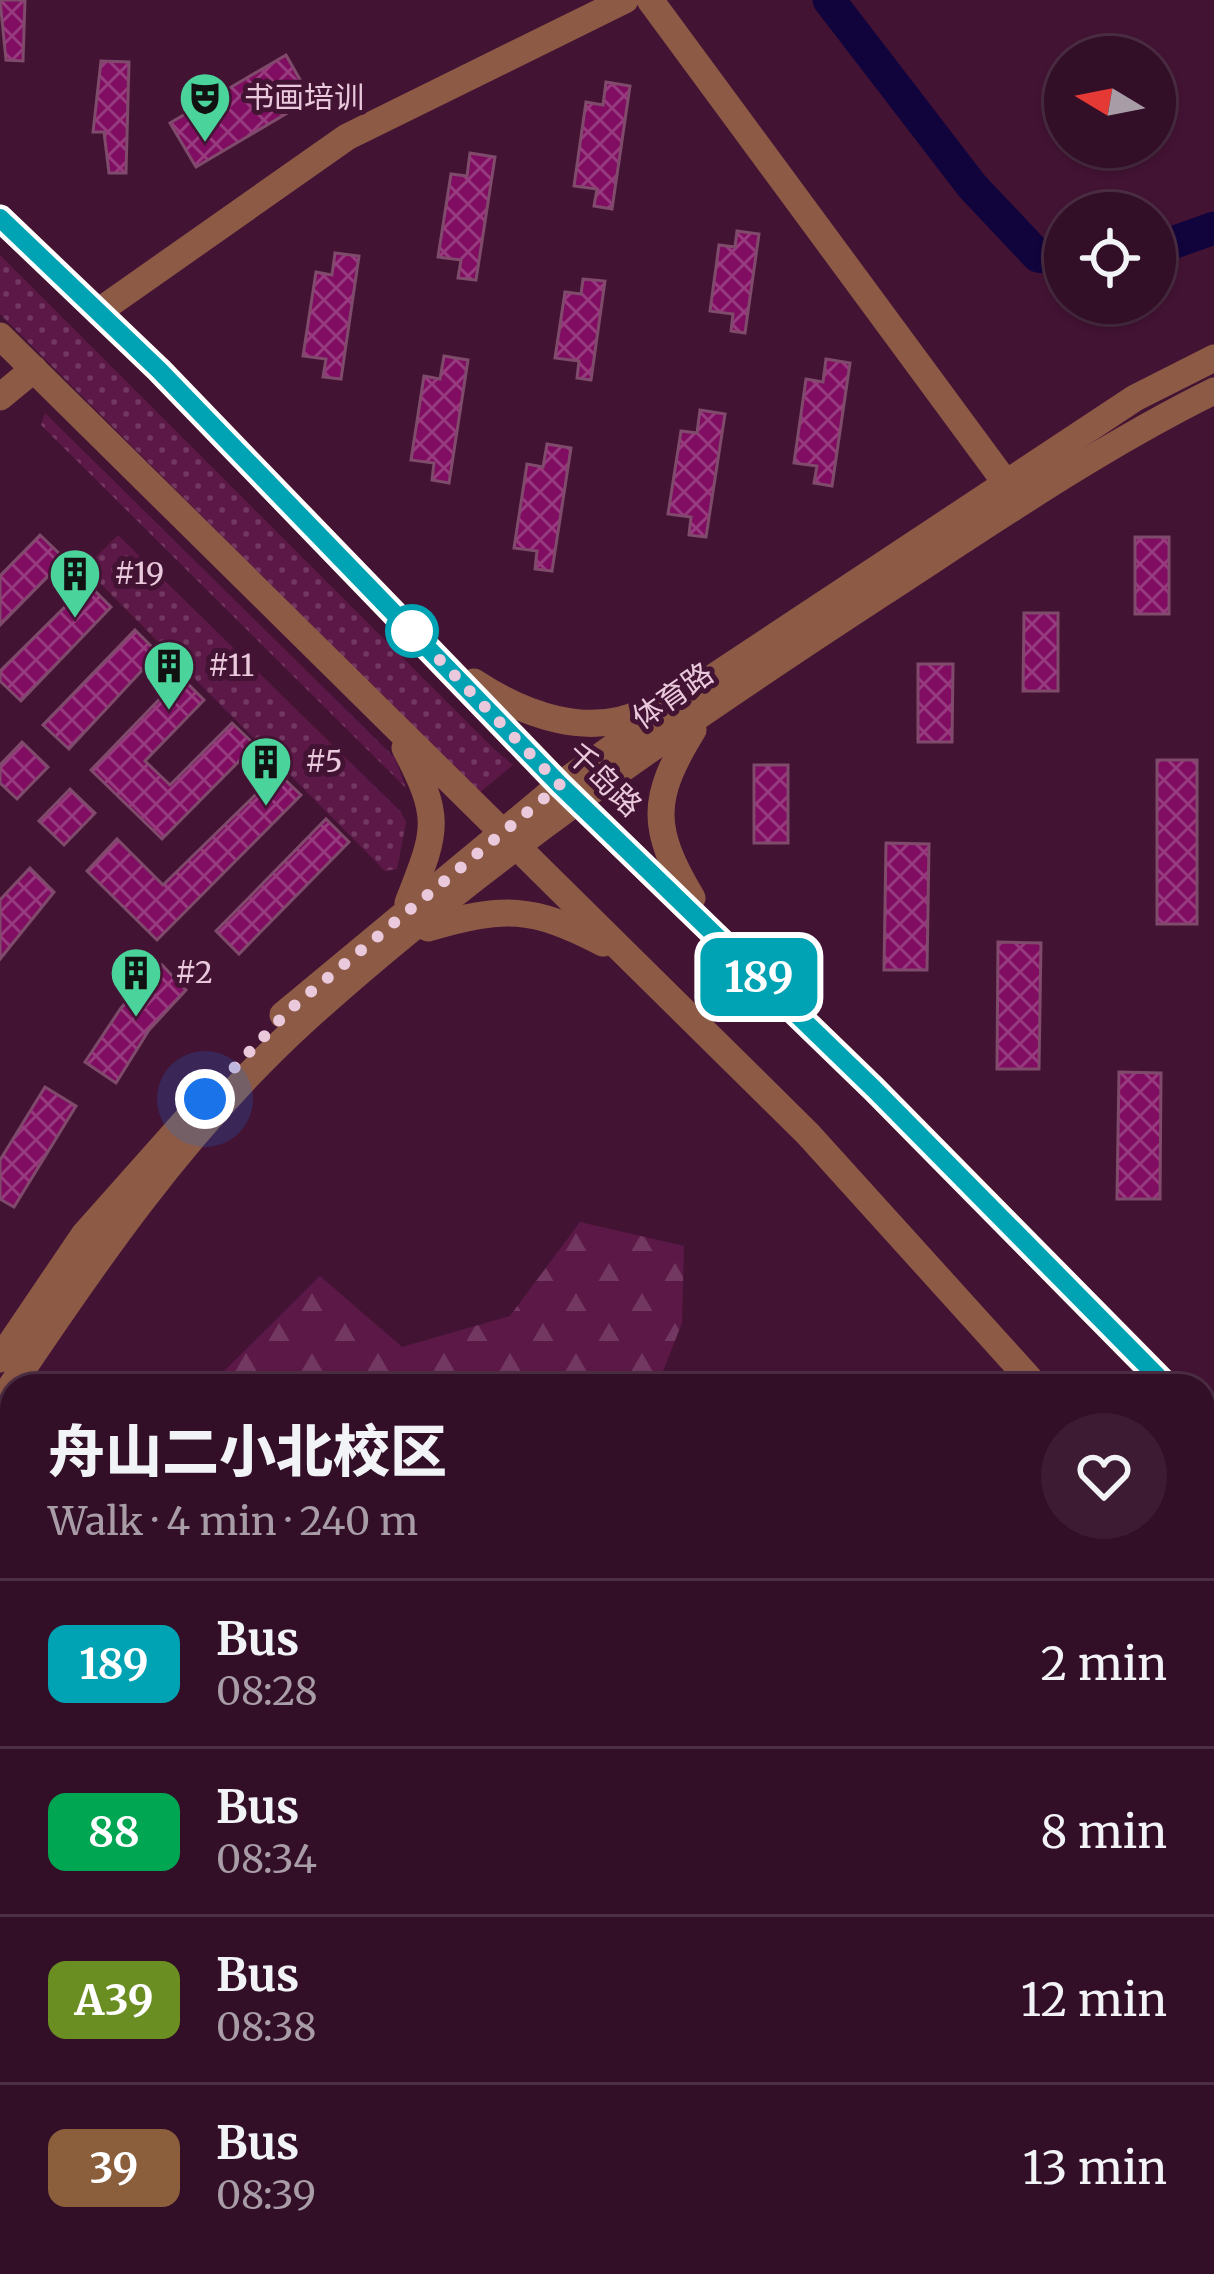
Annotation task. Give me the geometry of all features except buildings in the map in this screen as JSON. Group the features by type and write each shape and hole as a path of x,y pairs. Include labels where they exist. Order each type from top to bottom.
{"street":[{"path":"98,312 346,137 625,0"},
{"path":"650,0 1013,493"},
{"name":"千岛路","path":"0,218 570,794 1155,1374"},
{"path":"0,336 808,1134 1025,1374"},
{"name":"体育路","path":"570,794 701,717 1013,493 1135,398 1214,358"},
{"path":"0,397 34,370"},
{"name":"体育路","path":"0,1359 84,1235 149,1158 289,1010 410,921 738,661 1013,493 1214,391"},
{"path":"439,660 497,698 598,725 621,723 738,661"},
{"path":"701,717 670,762 661,794 661,825 670,857 713,932"},
{"path":"394,728 433,808 428,862 410,921 507,909 572,926 623,952"},
{"name":"体育路","path":"19,1374 89,1267 169,1167 303,1022 410,921"}],"green space":[{"path":"0,255 513,765 479,793 0,314"},
{"path":"45,413 395,758 406,788 41,425"},
{"path":"118,535 400,811 406,822 397,869 385,871 85,568"},
{"path":"580,1222 684,1246 682,1323 662,1374 221,1374 320,1276 402,1347 510,1316"}],"waterway":[{"path":"829,0 972,186 1038,256 1044,257"},
{"path":"1176,242 1214,228"}],"bus line":[{"name":"189","path":"0,218 159,370 560,785 874,1089 1155,1374"}],"place":[{"name":"书画培训","path":"205,144"},
{"name":"#19","path":"75,620"},
{"name":"#11","path":"169,712"},
{"name":"#5","path":"266,808"},
{"name":"#2","path":"136,1019"}],"route":[{"path":"205,1099 289,1010 560,785 412,631"}]}
